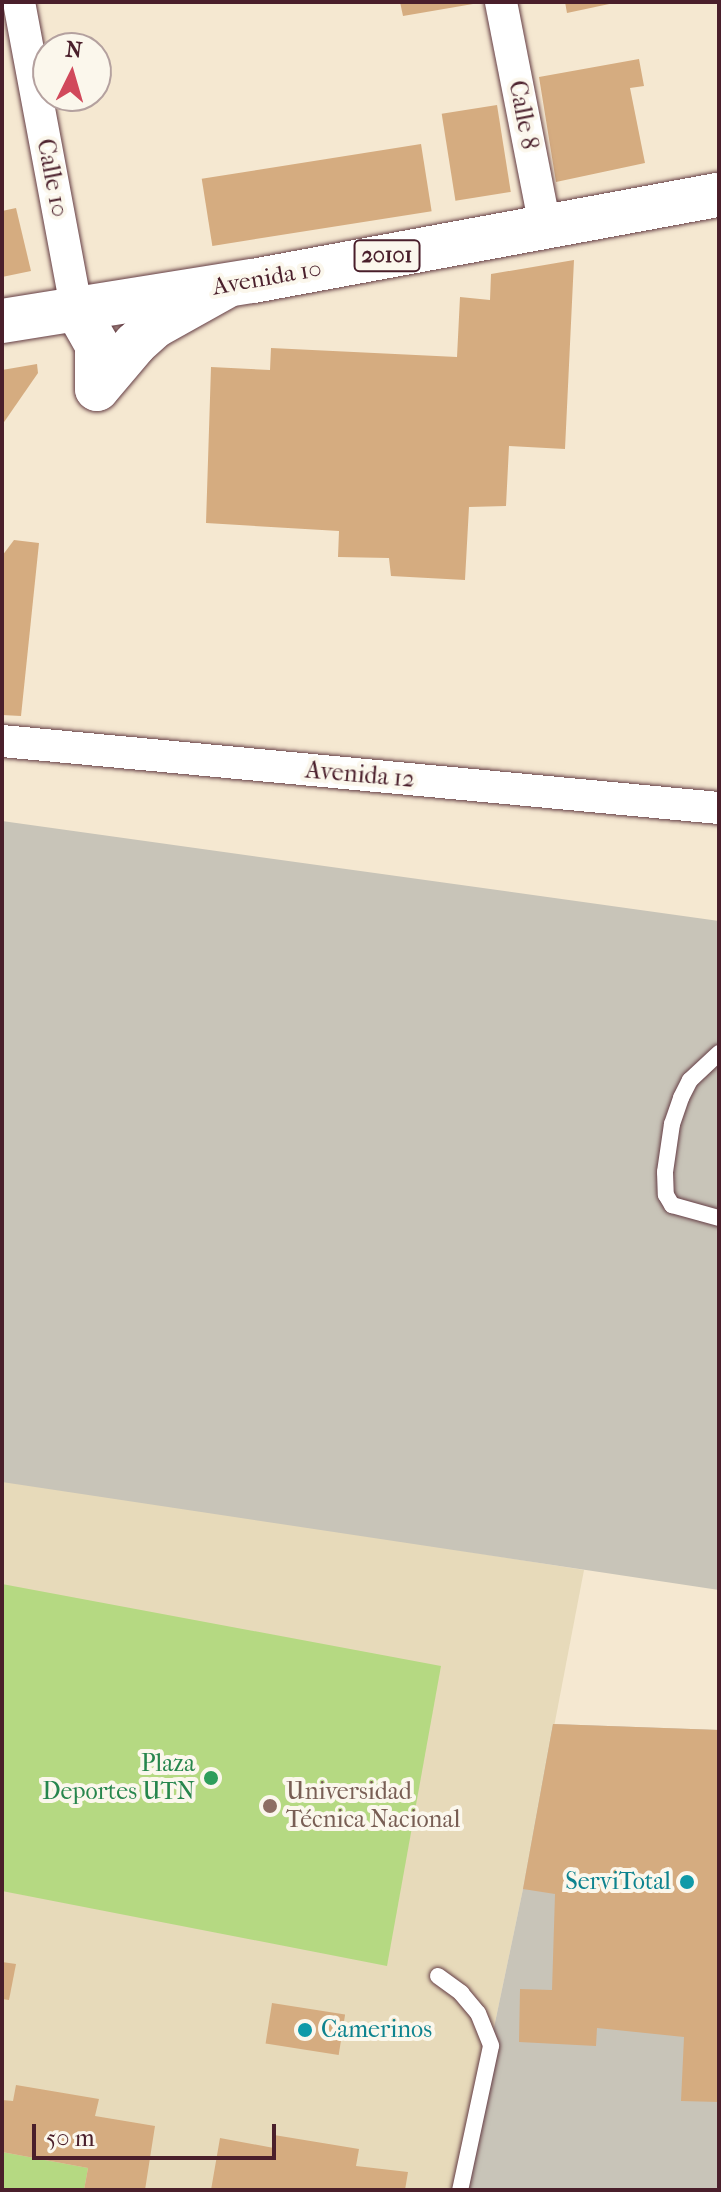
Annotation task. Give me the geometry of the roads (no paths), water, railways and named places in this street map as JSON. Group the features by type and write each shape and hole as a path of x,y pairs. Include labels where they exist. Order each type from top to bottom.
{"main road":[{"name":"Avenida 10","path":"2,321 229,285 719,195"},
{"path":"76,308 97,345 97,389 135,344 155,326 229,285"}],"street":[{"name":"Calle 10","path":"19,2 76,308"},
{"name":"Calle 8","path":"501,2 545,227"},
{"name":"Avenida 12","path":"2,741 719,808"}],"lane":[{"path":"719,1053 690,1080 685,1089 672,1124 665,1172 666,1195 672,1205 719,1218"},
{"path":"438,1976 461,1993 478,2013 491,2046 460,2190"}],"place":[{"name":"Plaza Deportes UTN","path":"211,1778"},
{"name":"Universidad Técnica Nacional","path":"270,1806"},
{"name":"ServiTotal","path":"687,1882"},
{"name":"Camerinos","path":"305,2030"}]}
